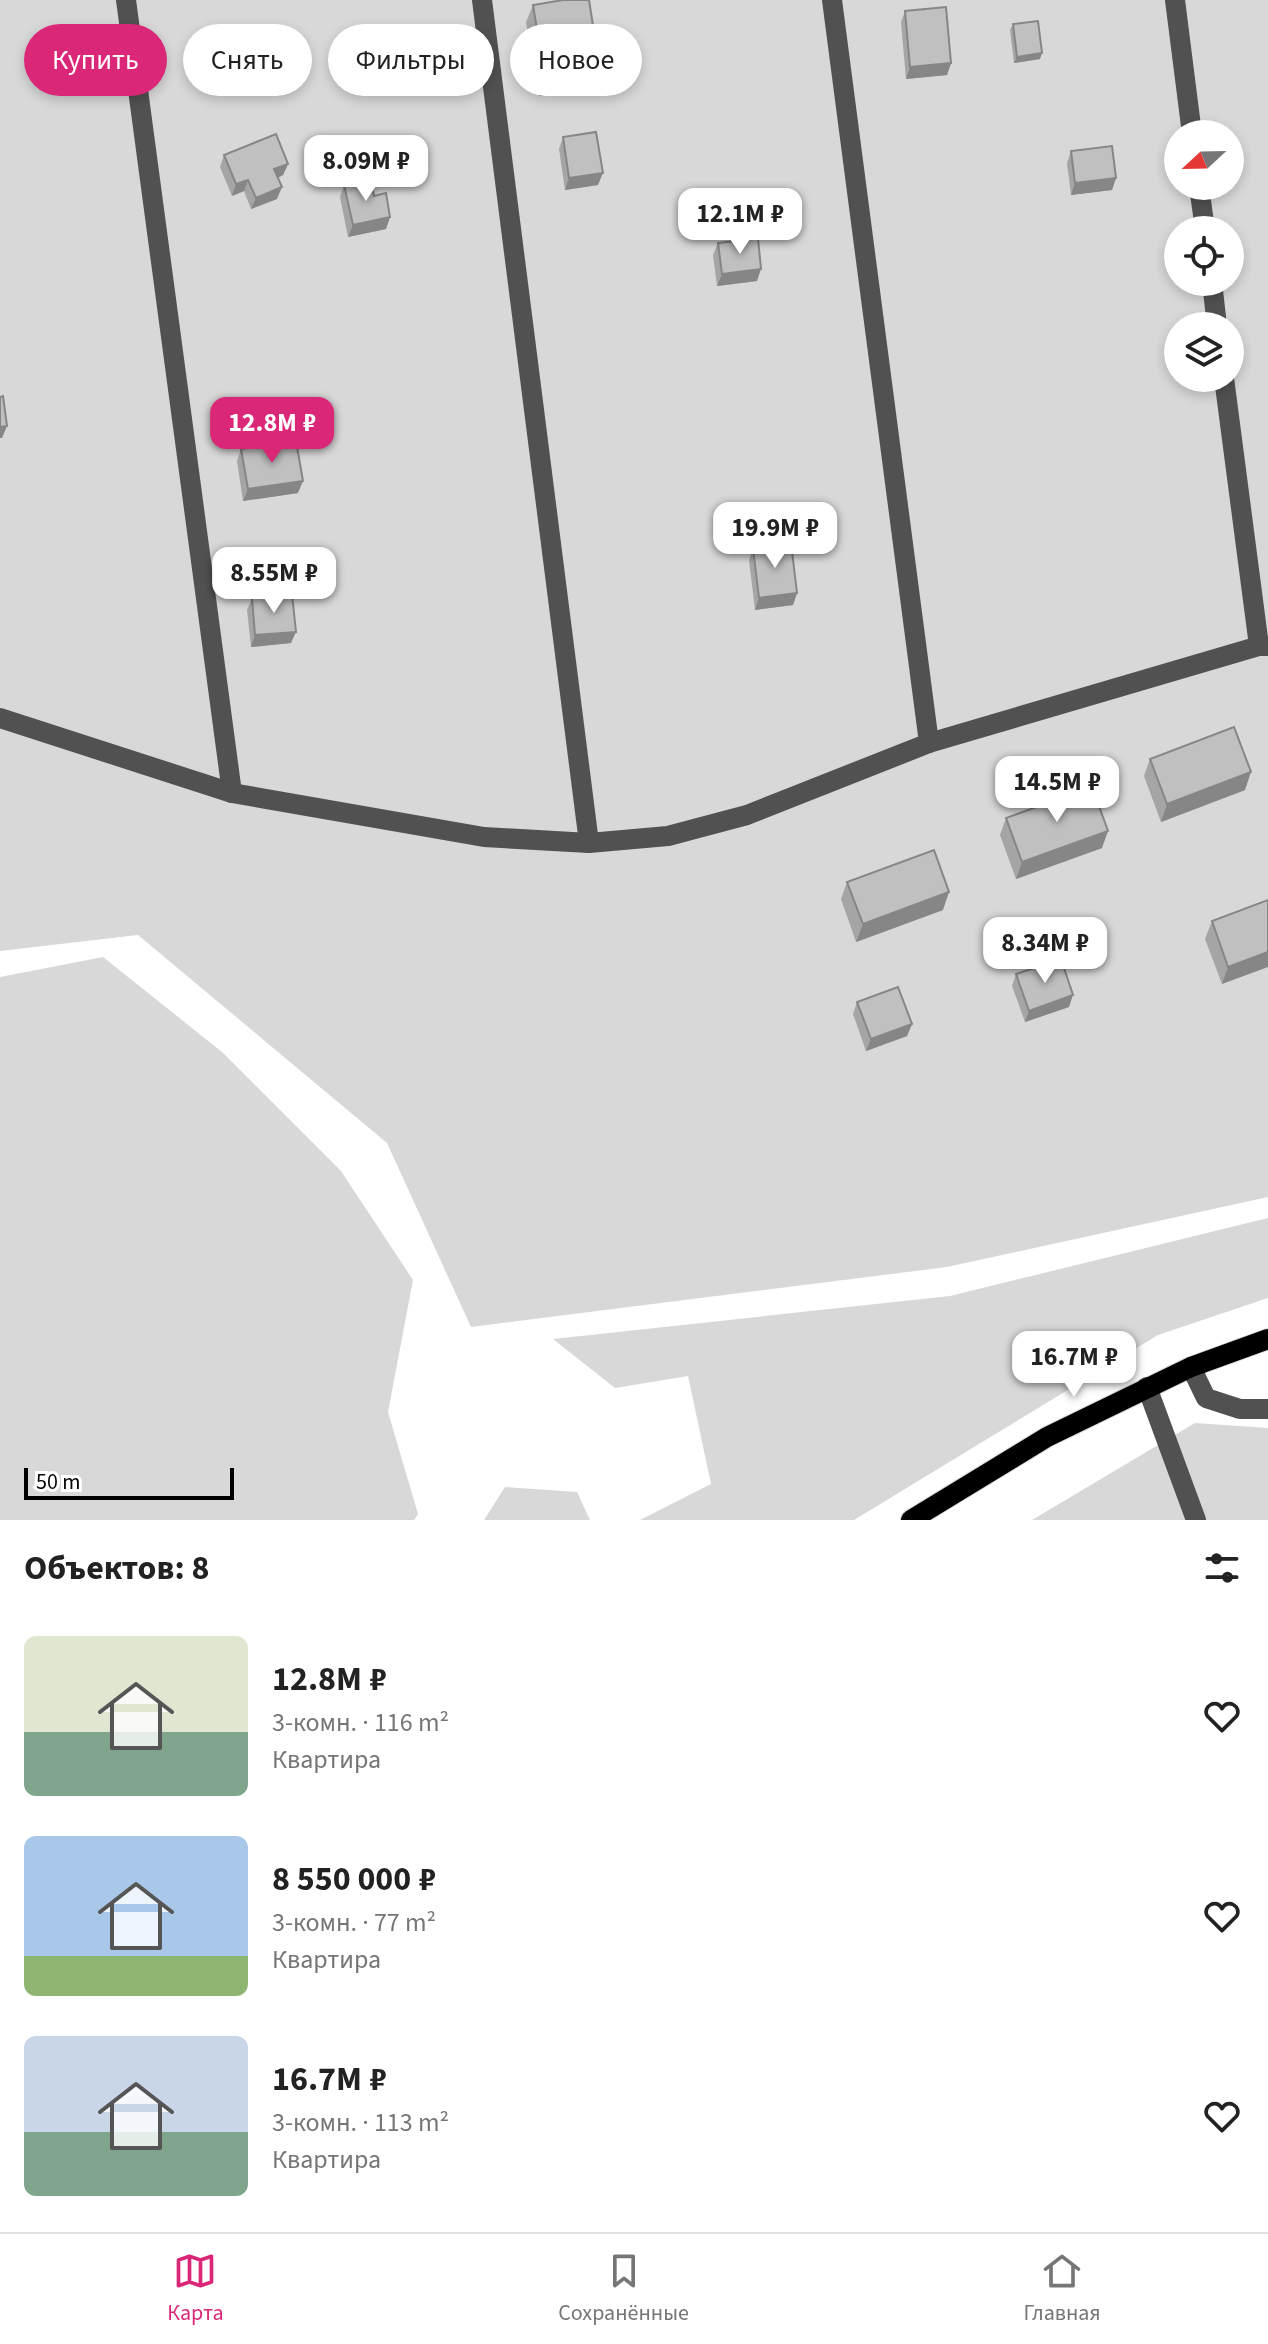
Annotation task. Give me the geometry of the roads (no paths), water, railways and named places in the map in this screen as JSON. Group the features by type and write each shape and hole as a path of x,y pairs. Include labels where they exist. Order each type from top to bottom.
{"main road":[{"path":"911,1520 1047,1437 1191,1367 1268,1339"}],"street":[{"path":"126,0 232,793"},
{"path":"482,0 589,843"},
{"path":"832,0 929,743"},
{"path":"1175,0 1190,120"},
{"path":"0,718 232,793 484,837 589,843 668,836 747,815 929,743 1264,646 1226,392"},
{"path":"1191,1367 1206,1398 1240,1409 1268,1409"},
{"path":"1147,1387 1196,1520"}]}
